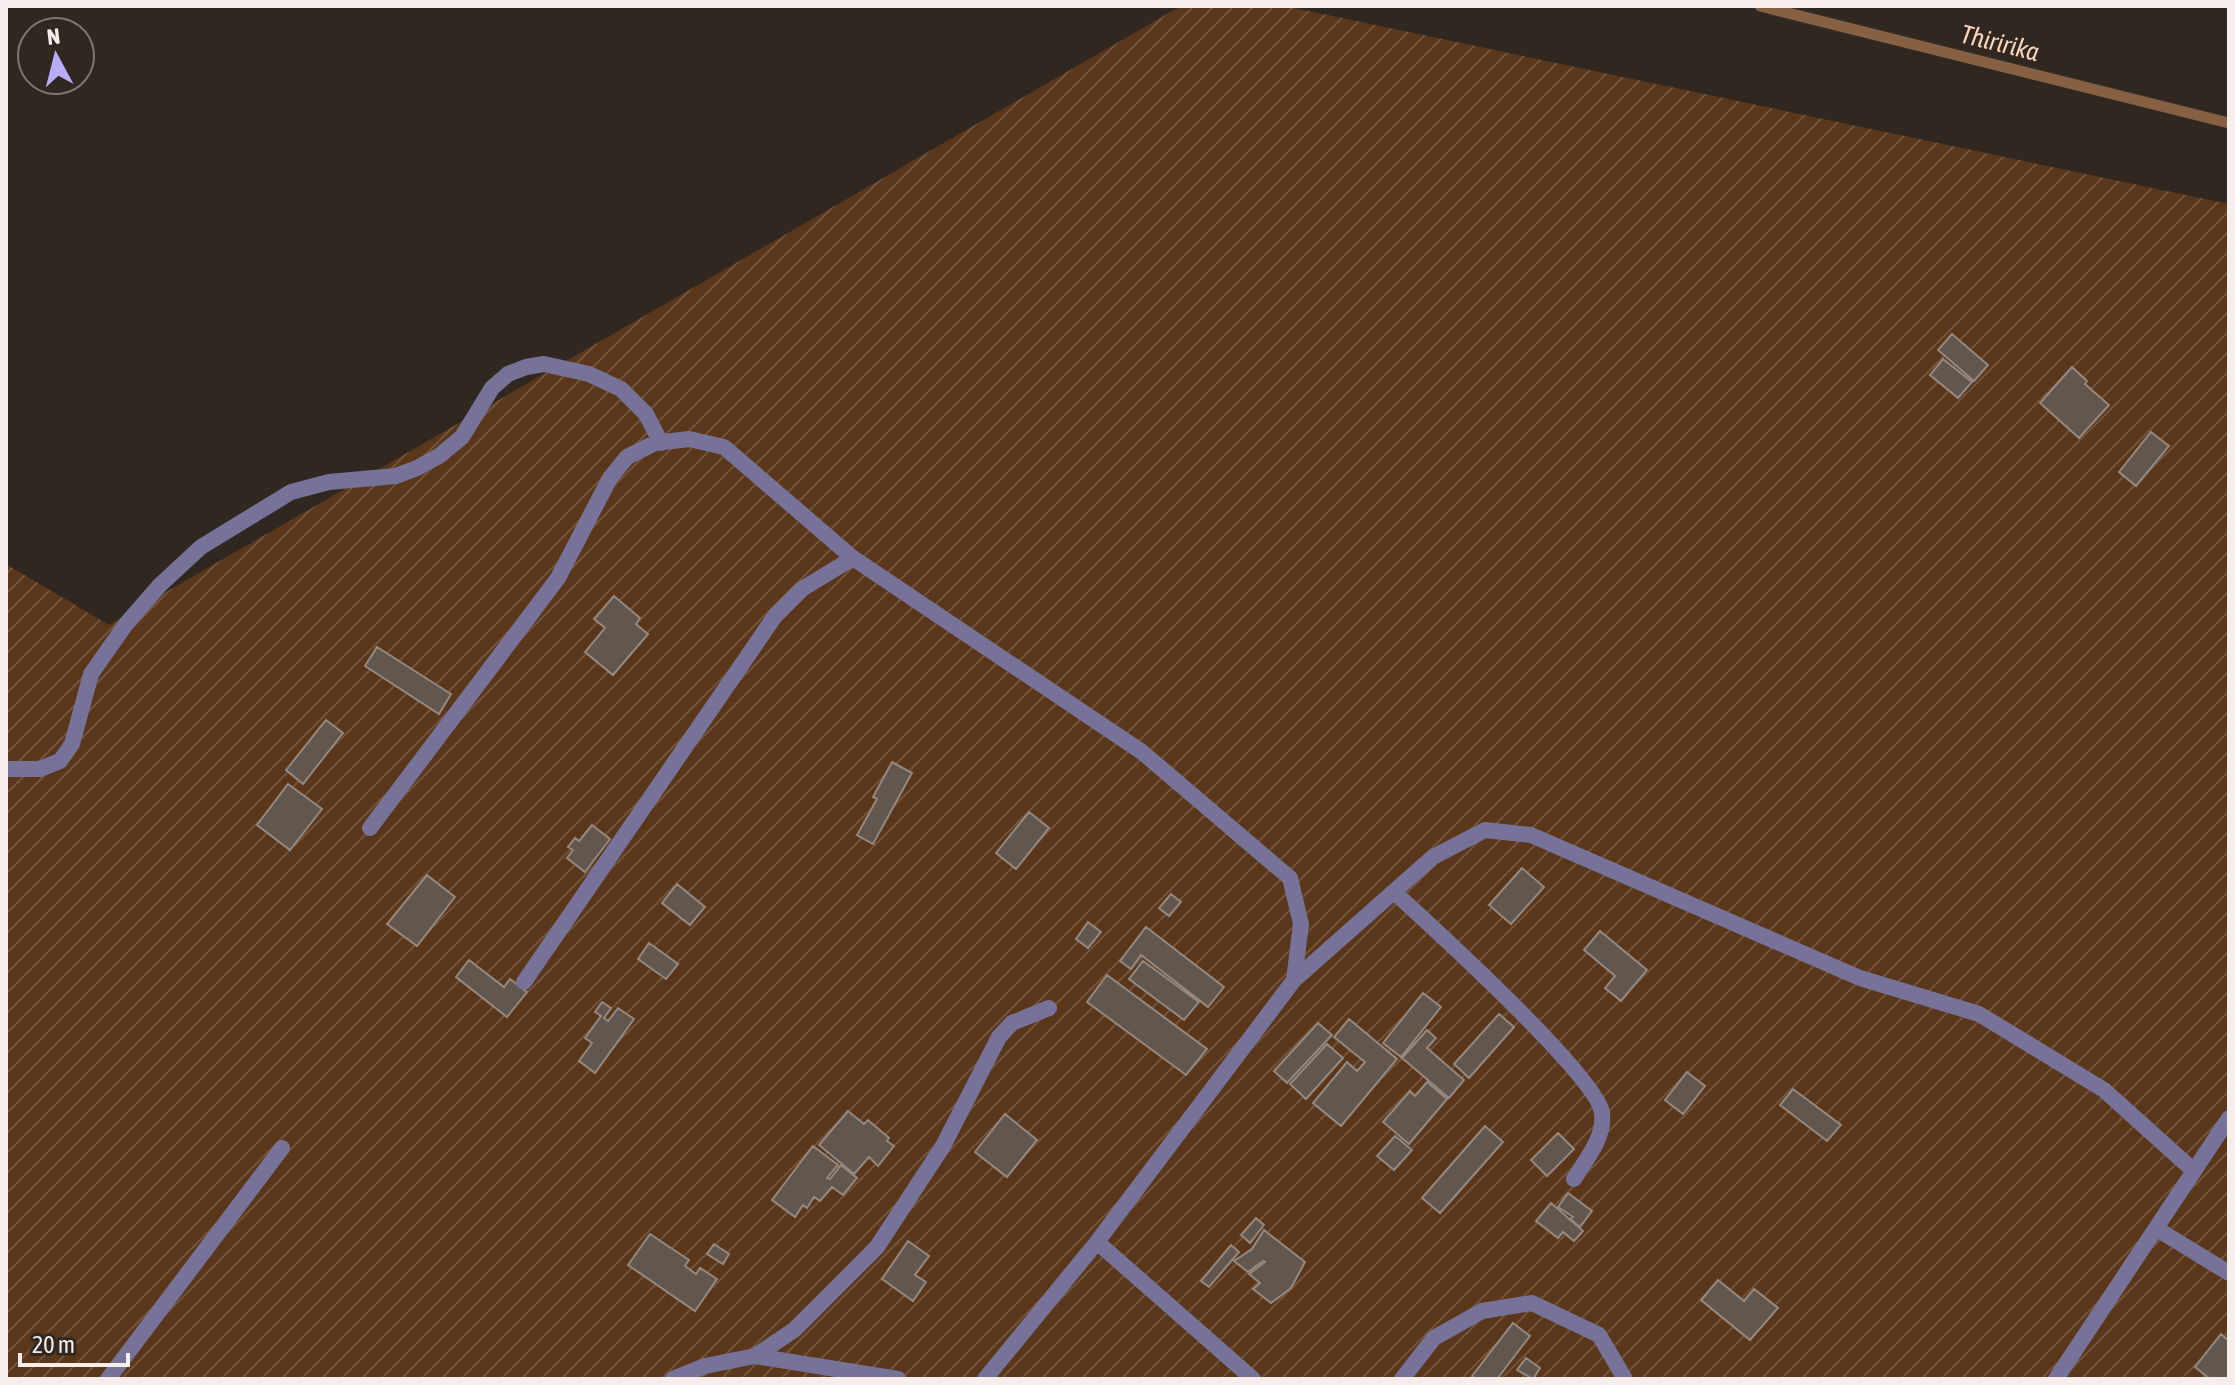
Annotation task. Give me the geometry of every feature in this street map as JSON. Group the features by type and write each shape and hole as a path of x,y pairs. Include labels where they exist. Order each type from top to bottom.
{"street":[{"path":"6,769 40,769 60,761 72,744 91,674 160,585 201,547 291,492 329,482 396,476 439,456 462,437 492,388 508,374 544,364 589,374 621,389 646,414 661,443"},
{"path":"370,828 558,578 610,478 627,457 661,443 689,439 724,447 853,558 1142,752 1290,878 1301,924 1294,980"},
{"path":"524,982 775,616 802,589 853,558"},
{"path":"985,1379 1097,1242 1294,980 1433,857 1485,830 1531,835 1860,978 1979,1014 2104,1090 2194,1171"},
{"path":"1394,892 1458,949 1579,1074 1595,1098 1602,1110 1601,1133 1574,1179"},
{"path":"755,1356 794,1330 877,1247 943,1146 999,1037 1012,1023 1049,1008"},
{"path":"2056,1379 2229,1118"},
{"path":"108,1379 282,1148"},
{"path":"2157,1229 2229,1273"},
{"path":"1097,1242 1253,1379"},
{"path":"1402,1379 1434,1338 1482,1311 1532,1303 1599,1335 1625,1379"},
{"path":"673,1379 705,1366 755,1356 898,1379"}],"shaded area":[{"path":"1181,6 1285,6 2229,204 2229,1379 6,1379 6,564 109,625"}],"building":[{"path":"1952,334 1988,365 1974,381 1938,350"},
{"path":"1943,359 1972,382 1958,398 1930,375"},
{"path":"2072,367 2087,381 2085,384 2109,405 2079,438 2040,403"},
{"path":"2151,432 2169,446 2136,486 2119,472"},
{"path":"614,596 640,618 636,624 648,634 613,675 585,652 605,628 594,619"},
{"path":"377,647 451,694 439,714 365,666"},
{"path":"326,720 343,733 303,784 286,770"},
{"path":"892,762 912,773 873,844 857,835 877,799 873,797"},
{"path":"288,784 322,809 290,850 257,825"},
{"path":"1029,812 1049,828 1016,869 996,853"},
{"path":"592,825 610,839 585,872 567,858 573,850 568,847 575,838 579,841"},
{"path":"1522,868 1544,887 1511,924 1489,905"},
{"path":"427,875 455,897 417,946 387,924"},
{"path":"677,884 705,907 690,925 662,903"},
{"path":"1171,894 1181,902 1169,916 1159,908"},
{"path":"1088,922 1101,932 1088,948 1076,939"},
{"path":"1146,927 1224,987 1208,1007 1141,955 1131,969 1120,961"},
{"path":"1600,931 1647,970 1621,1001 1605,988 1615,976 1584,950"},
{"path":"649,943 678,964 666,979 638,959"},
{"path":"469,960 504,987 510,979 527,992 507,1017 456,977"},
{"path":"1143,961 1199,1002 1184,1020 1129,979"},
{"path":"1107,975 1207,1049 1186,1075 1087,1002"},
{"path":"1423,993 1441,1007 1401,1057 1383,1043"},
{"path":"602,1002 611,1008 604,1018 608,1021 618,1008 634,1019 595,1073 579,1061 592,1043 585,1038 601,1016 595,1012"},
{"path":"1499,1014 1514,1027 1469,1078 1454,1064"},
{"path":"1349,1019 1397,1059 1341,1126 1313,1103 1347,1062 1357,1071 1365,1062 1334,1037"},
{"path":"1318,1023 1332,1035 1287,1083 1274,1071"},
{"path":"1427,1030 1436,1038 1427,1048 1464,1080 1449,1098 1402,1058"},
{"path":"1327,1044 1343,1058 1306,1099 1290,1084"},
{"path":"1687,1072 1705,1086 1683,1114 1665,1100"},
{"path":"1427,1082 1447,1099 1409,1144 1383,1122 1410,1091 1415,1096"},
{"path":"1793,1089 1841,1125 1827,1141 1780,1105"},
{"path":"848,1111 864,1124 868,1120 894,1146 878,1166 869,1157 854,1174 819,1145"},
{"path":"1005,1114 1037,1140 1007,1177 975,1152"},
{"path":"1485,1126 1503,1142 1440,1213 1422,1198"},
{"path":"1558,1133 1574,1149 1547,1176 1531,1160"},
{"path":"1395,1136 1412,1150 1394,1170 1377,1156"},
{"path":"813,1146 838,1165 827,1178 830,1179 841,1165 857,1178 843,1195 832,1187 820,1201 814,1197 807,1208 803,1205 795,1217 772,1200"},
{"path":"1568,1193 1592,1211 1580,1227 1570,1219 1573,1217 1558,1207"},
{"path":"1551,1203 1583,1231 1574,1241 1563,1232 1558,1238 1536,1221"},
{"path":"1256,1218 1264,1225 1250,1243 1241,1235"},
{"path":"1264,1230 1305,1262 1291,1288 1271,1303 1253,1289 1260,1283 1249,1274 1265,1262 1248,1272 1234,1261 1252,1249"},
{"path":"650,1234 689,1260 685,1266 696,1274 700,1268 717,1279 695,1311 628,1265"},
{"path":"908,1241 929,1256 915,1275 926,1282 913,1301 882,1279"},
{"path":"714,1244 729,1254 723,1264 707,1254"},
{"path":"1231,1245 1239,1252 1209,1287 1201,1281"},
{"path":"1718,1280 1744,1301 1754,1289 1778,1308 1750,1340 1701,1300"},
{"path":"1513,1323 1530,1336 1497,1379 1476,1379 1472,1376"},
{"path":"2221,1334 2229,1341 2229,1379 2210,1379 2195,1367"},
{"path":"1526,1358 1540,1368 1533,1379 1517,1370"}],"waterway":[{"name":"Thiririka","path":"1760,6 2229,123"}]}
